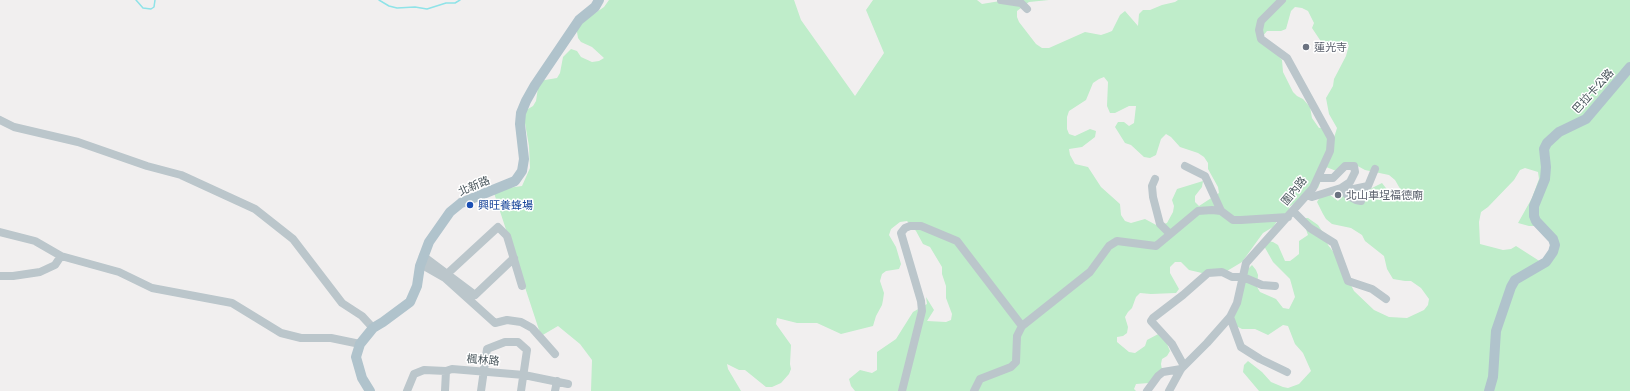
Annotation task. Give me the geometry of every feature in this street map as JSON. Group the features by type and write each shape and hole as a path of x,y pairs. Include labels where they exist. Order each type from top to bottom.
{"main road":[{"name":"北新路","path":"360,344 373,328 410,302 417,286 420,266 429,242 450,212 461,204 515,180 522,171 524,159 520,124 521,113 526,101 534,85 579,20 595,7 599,0"},
{"name":"巴拉卡公路","path":"1489,391 1493,378 1496,331 1511,287 1515,280 1546,262 1553,252 1555,245 1553,239 1536,221 1534,216 1534,206 1545,179 1546,167 1544,150 1546,143 1559,132 1586,119 1630,67"},
{"path":"360,344 356,357 362,378 370,391"}],"street":[{"path":"1001,0 1021,3 1027,10"},
{"name":"圍內路","path":"1169,391 1183,367 1230,316 1237,303 1246,263 1249,258 1291,214 1313,188 1330,151 1331,138 1287,58 1261,39 1259,30 1261,21 1282,0"},
{"path":"0,120 14,127 78,142 147,166 181,175 255,209 293,239 342,303 362,316 373,328"},
{"path":"1185,166 1205,176 1221,211 1233,220 1291,214 1334,243 1348,281 1372,289 1386,299"},
{"path":"1307,195 1312,197 1342,188 1350,182 1355,172 1354,166 1345,166 1333,178 1318,178"},
{"path":"1342,188 1349,190 1368,186 1376,169"},
{"path":"1155,179 1152,186 1153,196 1160,224 1170,234"},
{"path":"1342,188 1347,195 1361,201"},
{"path":"974,391 980,379 1011,367 1016,362 1017,336 1022,326 1090,272 1109,246 1117,241 1156,246 1198,211 1221,211"},
{"path":"902,391 922,311 921,301 901,233 905,228 910,226 921,226 957,241 1022,326"},
{"path":"447,274 498,227 507,236 522,286"},
{"path":"0,232 35,241 61,256 119,272 152,288 232,303 281,333 301,338 331,338 360,344"},
{"path":"0,276 13,276 40,272 55,265 61,256"},
{"path":"423,256 475,295 514,258"},
{"path":"420,266 424,266 445,278 495,323 507,320 521,322 532,328 555,354"},
{"path":"1147,391 1158,376 1163,372 1183,367 1172,344 1151,321 1153,318 1208,273 1222,272 1232,277 1243,277 1262,285 1275,286"},
{"path":"1230,316 1241,347 1260,360 1287,372"},
{"path":"481,391 487,349 505,342 518,342 527,350 521,391"},
{"name":"楓林路","path":"407,391 414,374 424,370 484,370 524,375 568,384"},
{"path":"445,391 446,371"},
{"path":"555,391 557,381"}],"green space":[{"path":"609,0 794,0 801,20 855,96 884,53 866,10 873,0 977,0 982,4 1006,0 1049,0 1029,2 1017,11 1017,17 1019,22 1036,44 1042,48 1049,48 1085,32 1101,35 1112,31 1120,15 1125,11 1138,26 1139,14 1143,10 1150,10 1178,0 1630,0 1630,391 1259,391 1243,372 1244,365 1248,361 1262,372 1271,382 1288,388 1299,384 1311,371 1303,353 1295,344 1288,326 1283,325 1268,335 1255,329 1242,329 1236,326 1232,320 1248,269 1252,265 1258,275 1257,287 1260,292 1276,299 1283,308 1289,309 1295,297 1290,279 1273,262 1264,246 1268,241 1273,242 1278,245 1285,261 1290,261 1299,254 1299,241 1308,235 1302,218 1308,218 1318,225 1354,291 1374,310 1389,317 1407,318 1424,310 1428,305 1429,299 1421,288 1411,281 1393,279 1387,269 1384,256 1365,241 1362,235 1351,228 1332,224 1323,214 1317,202 1320,197 1330,195 1338,201 1344,194 1354,197 1382,183 1389,192 1393,194 1398,196 1402,192 1395,180 1389,175 1365,170 1354,164 1339,172 1326,167 1318,188 1289,207 1290,213 1280,217 1273,227 1263,233 1242,262 1227,271 1202,273 1189,270 1181,262 1175,262 1170,267 1170,273 1179,289 1176,293 1140,293 1136,297 1132,308 1125,317 1128,327 1127,333 1123,336 1117,337 1117,342 1129,352 1135,353 1145,346 1147,340 1162,332 1170,351 1167,356 1162,359 1162,370 1149,383 1136,384 1134,389 1136,391 855,391 851,386 849,379 860,370 872,373 877,370 877,352 896,339 913,312 927,304 926,297 934,310 927,321 946,322 951,320 952,314 946,298 946,286 942,274 942,267 930,247 923,244 916,231 907,221 900,222 891,229 889,235 896,247 901,264 899,269 886,271 882,274 880,281 884,293 883,300 873,326 841,334 817,323 797,323 777,318 776,324 791,345 791,369 789,374 781,383 772,387 766,387 745,370 739,370 727,364 728,369 741,391 591,391 592,360 580,344 558,326 541,336 493,190 522,186 530,168 529,146 523,112 533,106 536,101 539,81 557,78 560,73 563,57 571,49 577,51 581,57 592,62 599,61 604,58 592,47 581,42 578,38 576,26 604,7","holes":["1295,7 1308,11 1314,23 1312,28 1322,43 1333,47 1343,42 1349,45 1346,56 1334,79 1333,86 1326,98 1329,114 1337,128 1333,141 1324,127 1319,128 1312,118 1310,107 1303,99 1293,92 1283,72 1282,60 1262,37 1267,31 1281,31 1286,29 1291,11","1104,77 1108,82 1107,106 1110,113 1115,113 1129,106 1136,106 1134,123 1129,126 1124,122 1118,122 1115,127 1125,143 1131,145 1144,157 1150,158 1156,155 1161,139 1166,134 1171,137 1180,147 1198,153 1204,157 1208,163 1208,169 1218,187 1219,193 1199,206 1195,202 1195,196 1202,187 1203,181 1177,189 1172,200 1174,206 1173,212 1167,223 1158,226 1145,219 1131,223 1125,221 1121,215 1120,204 1101,187 1088,167 1075,164 1070,155 1069,149 1082,147 1095,137 1096,131 1090,129 1075,136 1069,134 1067,129 1067,117 1069,111 1086,100 1093,83","1525,168 1538,172 1539,179 1532,198 1518,223 1535,226 1558,242 1541,262 1516,246 1511,249 1503,250 1480,244 1479,222 1481,212 1488,207 1514,180 1520,170"]}],"waterway":[{"path":"136,0 143,8 151,9 154,7 155,0"},
{"path":"379,0 389,6 397,8 415,7 427,9 446,3 455,3 460,0"}],"place":[{"name":"蓮光寺","path":"1306,47"},
{"name":"北山車埕福德廟","path":"1338,195"},
{"name":"興旺養蜂場","path":"470,205"}]}
